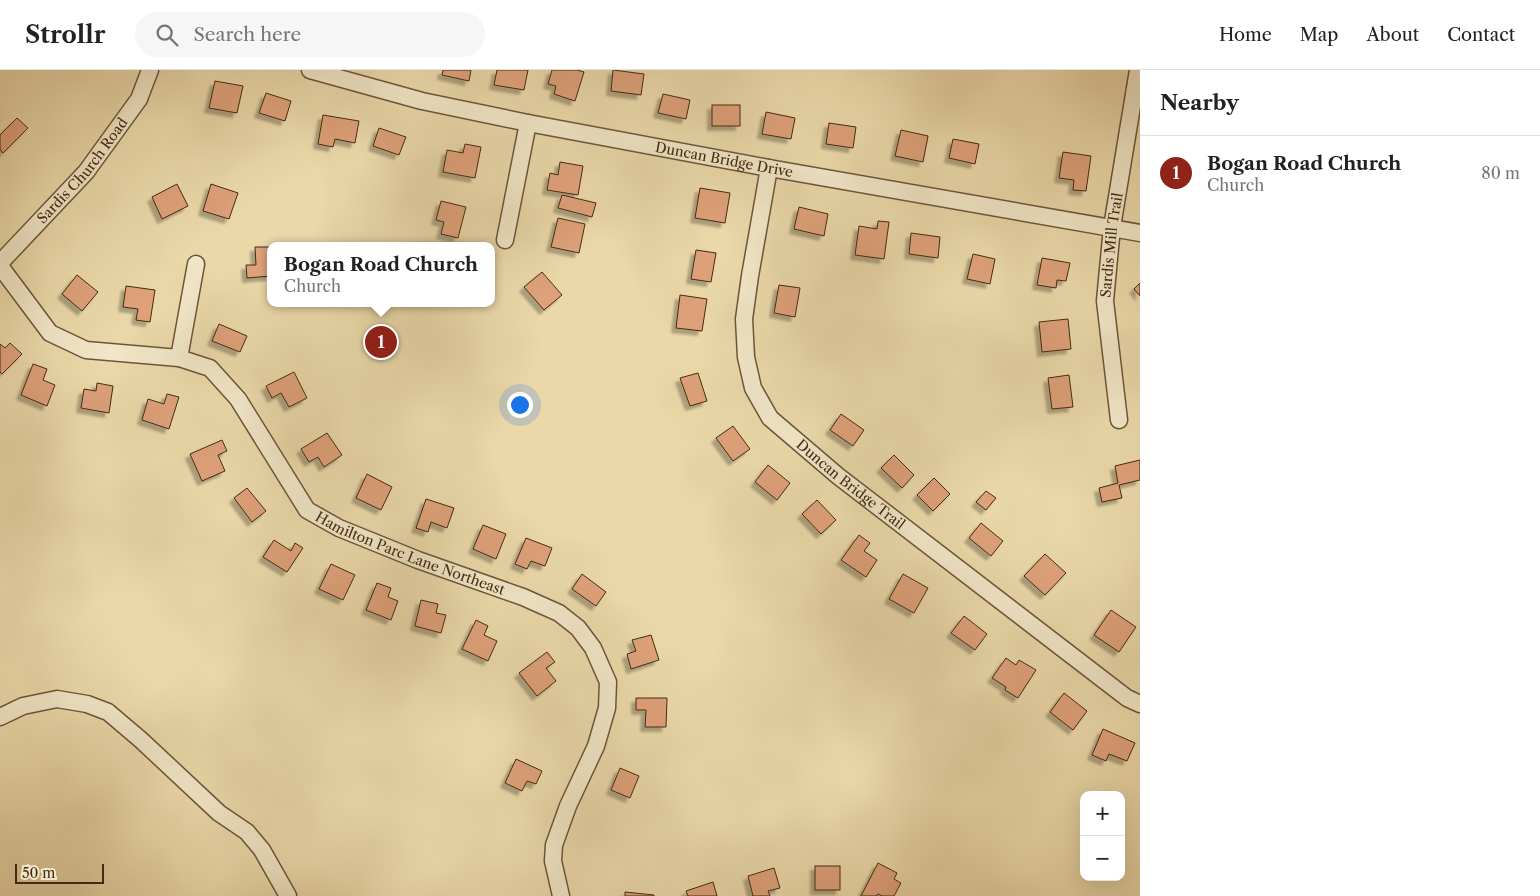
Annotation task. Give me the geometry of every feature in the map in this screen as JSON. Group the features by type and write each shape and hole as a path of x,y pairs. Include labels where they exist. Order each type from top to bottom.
{"street":[{"name":"Sardis Church Road","path":"0,265 86,172 139,98 150,70"},
{"name":"Duncan Bridge Drive","path":"310,70 422,101 528,123 769,168 1140,233"},
{"name":"Sardis Mill Trail","path":"1119,420 1105,301 1112,227 1138,70"},
{"path":"504,240 528,123"},
{"name":"Duncan Bridge Trail","path":"769,168 744,319 746,357 753,388 770,418 838,476 1127,698 1140,704"},
{"path":"179,358 196,264"},
{"name":"Hamilton Parc Lane Northeast","path":"0,265 50,333 86,350 179,358 210,368 238,399 307,510 339,528 418,560 523,597 559,612 578,628 593,648 608,682 607,708 596,746 568,806 554,845 552,861 562,896"},
{"path":"0,717 23,706 57,699 87,704 108,712 219,813 247,832 262,850 288,896"}],"building":[{"path":"443,70 471,70 469,81 442,75"},
{"path":"497,70 528,70 524,90 494,85"},
{"path":"552,70 577,70 584,72 575,101 554,94 556,86 548,84"},
{"path":"613,70 644,74 641,95 611,91"},
{"path":"215,81 243,86 237,113 209,108"},
{"path":"266,93 291,101 285,121 259,113"},
{"path":"663,94 690,100 686,119 658,113"},
{"path":"712,105 740,105 740,126 712,126"},
{"path":"766,112 795,118 791,139 762,134"},
{"path":"323,115 359,121 355,143 335,139 333,147 318,144"},
{"path":"17,118 28,128 3,153 0,149 0,135"},
{"path":"829,123 856,127 853,148 826,144"},
{"path":"379,128 406,137 399,155 373,146"},
{"path":"901,130 928,136 923,162 895,156"},
{"path":"953,139 979,144 975,164 949,158"},
{"path":"465,144 481,147 475,178 443,172 447,150 463,153"},
{"path":"1063,152 1091,156 1086,191 1073,190 1074,180 1059,178"},
{"path":"560,162 583,166 578,195 547,190 550,173 558,175"},
{"path":"177,184 188,206 162,219 152,197"},
{"path":"211,184 238,193 229,219 203,211"},
{"path":"700,188 730,193 725,223 695,218"},
{"path":"562,195 596,203 592,217 558,208"},
{"path":"441,201 466,207 458,238 441,234 444,222 436,220"},
{"path":"799,207 828,214 824,236 794,229"},
{"path":"558,218 585,224 579,253 551,247"},
{"path":"878,221 889,222 884,259 855,255 859,226 877,229"},
{"path":"911,233 940,237 938,258 909,254"},
{"path":"255,247 267,247 267,276 247,278 246,265 256,265"},
{"path":"696,250 716,253 711,282 691,279"},
{"path":"973,254 995,259 990,284 967,279"},
{"path":"1042,258 1070,263 1066,281 1057,280 1056,288 1037,285"},
{"path":"542,272 562,295 544,310 524,287"},
{"path":"77,275 98,292 82,311 62,294"},
{"path":"1140,283 1140,296 1134,289"},
{"path":"779,285 800,288 795,317 774,313"},
{"path":"126,286 155,290 150,322 136,320 138,309 123,307"},
{"path":"680,295 707,299 702,331 676,328"},
{"path":"1068,319 1071,349 1042,352 1039,322"},
{"path":"219,324 247,336 240,352 212,341"},
{"path":"10,343 22,354 2,374 0,372 0,344 5,348"},
{"path":"33,364 47,369 43,380 55,385 47,406 21,395"},
{"path":"294,372 307,398 289,407 281,393 272,398 266,386"},
{"path":"698,373 707,401 690,406 680,378"},
{"path":"1069,375 1073,407 1052,409 1048,378"},
{"path":"97,383 113,386 109,413 81,408 84,389 96,391"},
{"path":"167,394 179,397 169,429 142,420 148,399 164,404"},
{"path":"841,414 864,430 853,446 830,430"},
{"path":"733,426 750,449 733,461 716,438"},
{"path":"327,433 342,455 324,467 318,457 309,462 301,449"},
{"path":"222,440 227,451 218,455 225,471 202,481 190,454"},
{"path":"894,455 914,475 902,488 881,468"},
{"path":"1140,460 1140,480 1119,485 1122,498 1102,502 1099,488 1118,483 1115,466"},
{"path":"768,465 790,483 777,500 755,482"},
{"path":"367,474 392,487 381,510 356,498"},
{"path":"934,478 950,494 933,511 917,495"},
{"path":"247,488 266,511 252,522 234,498"},
{"path":"986,491 996,498 986,510 976,502"},
{"path":"426,499 454,508 447,528 431,522 428,532 416,528"},
{"path":"817,500 836,520 821,534 802,514"},
{"path":"981,523 1003,541 991,556 969,538"},
{"path":"483,525 506,534 496,559 473,549"},
{"path":"859,535 870,543 864,551 877,560 866,577 841,560"},
{"path":"526,538 552,548 545,566 531,561 527,569 515,564"},
{"path":"274,540 291,551 295,543 303,548 287,572 263,557"},
{"path":"1045,554 1066,573 1045,595 1024,576"},
{"path":"331,564 355,575 343,600 319,589"},
{"path":"582,574 606,592 596,606 572,589"},
{"path":"903,574 928,588 914,613 889,599"},
{"path":"377,583 391,588 388,597 398,601 391,620 366,610"},
{"path":"421,600 438,604 436,613 446,615 441,633 415,626"},
{"path":"1111,610 1136,627 1119,652 1094,635"},
{"path":"964,616 987,634 975,650 951,633"},
{"path":"476,620 488,626 484,635 497,641 488,661 462,649"},
{"path":"651,635 659,660 631,669 627,654 636,651 632,640"},
{"path":"547,652 555,662 546,668 556,681 537,696 519,673"},
{"path":"1006,658 1016,665 1019,660 1036,670 1018,698 1005,690 1006,687 992,678"},
{"path":"1064,693 1087,711 1073,730 1050,712"},
{"path":"636,698 667,698 666,727 645,727 646,710 636,710"},
{"path":"1103,729 1135,743 1127,761 1109,754 1106,761 1092,755"},
{"path":"516,759 542,771 536,784 527,781 522,791 505,783"},
{"path":"620,768 639,776 630,798 611,790"},
{"path":"878,863 897,873 894,879 901,883 894,896 878,894 876,896 861,896"},
{"path":"815,866 840,866 840,890 815,890"},
{"path":"774,868 780,888 768,891 770,896 753,896 748,876"},
{"path":"713,882 717,896 688,896 686,891"},
{"path":"625,892 654,895 654,896 625,896"}],"place":[{"name":"Bogan Road Church","path":"381,342"}]}
